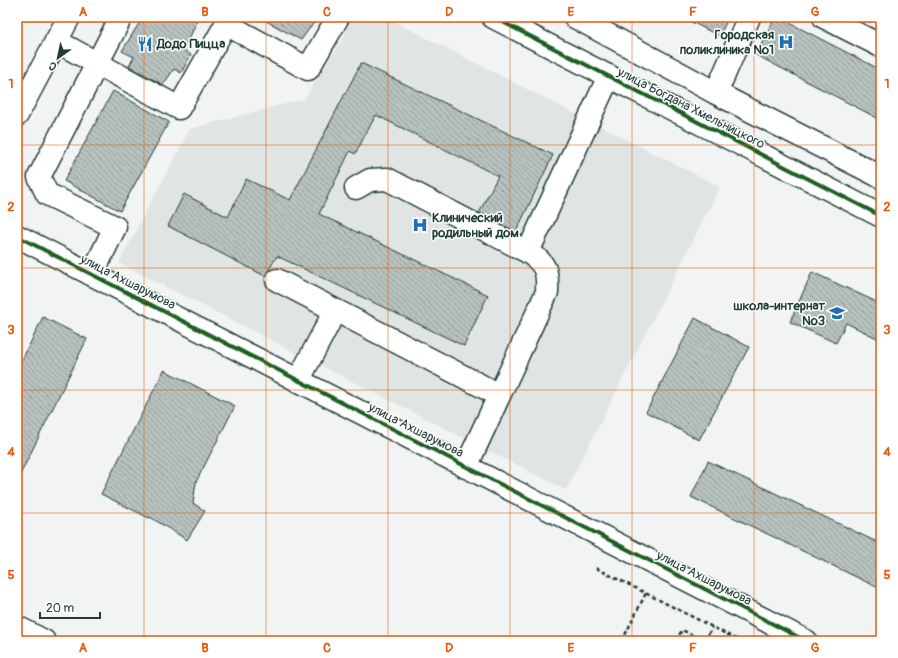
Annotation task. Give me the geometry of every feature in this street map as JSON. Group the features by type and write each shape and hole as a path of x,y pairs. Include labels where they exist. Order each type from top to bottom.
{"street":[{"path":"17,115 69,17"},
{"path":"92,275 115,227 47,194 39,177 120,17"},
{"path":"56,41 180,108 226,24 308,69 338,17"},
{"name":"улица Богдана Хмельницкого","path":"493,17 881,216"},
{"name":"улица Богдана Хмельницкого","path":"575,17 716,93 881,177"},
{"path":"716,93 749,17"},
{"path":"824,17 881,46"},
{"path":"528,252 608,76"},
{"path":"356,188 370,180 387,179 528,252 538,258 545,268 548,277 547,292 466,467"},
{"name":"улица Ахшарумова","path":"17,236 806,641"},
{"path":"277,280 499,394"},
{"path":"298,381 335,311"},
{"path":"17,627 44,641"}],"path":[{"path":"596,568 740,641"},
{"path":"622,641 646,593"},
{"path":"676,641 682,630 705,641 712,627"}],"shaded area":[{"name":"Клинический родильный дом","path":"353,17 385,17 720,187 566,490 119,263 190,129 304,99 342,40"}],"building":[{"path":"143,17 199,17 184,50 191,55 181,73 174,69 163,85 129,66 134,57 122,51"},
{"path":"259,17 318,17 301,40"},
{"path":"682,17 729,17 719,36"},
{"path":"775,17 778,17 881,70 881,120 756,55"},
{"path":"361,63 553,155 516,232 479,213 498,176 376,115 355,154 350,151 319,214 488,295 464,346 277,256 265,276 168,226 184,194 228,217 246,179 290,200"},
{"path":"113,91 169,122 120,211 64,181"},
{"name":"школа-интернат №3","path":"812,272 881,304 881,340 846,323 836,343 790,322"},
{"path":"43,317 87,339 17,481 17,370"},
{"path":"695,318 749,347 699,440 646,412"},
{"path":"164,370 235,406 196,482 193,503 205,511 187,540 150,517 149,518 101,494"},
{"path":"708,461 881,544 881,589 691,497"}],"cycle path":[{"path":"493,17 881,216"},
{"path":"17,236 806,641"}],"place":[{"name":"Городская поликлиника №1","path":"786,42"},
{"name":"Додо Пицца","path":"145,44"},
{"name":"Клинический родильный дом","path":"420,225"},
{"name":"школа-интернат №3","path":"837,313"}]}
